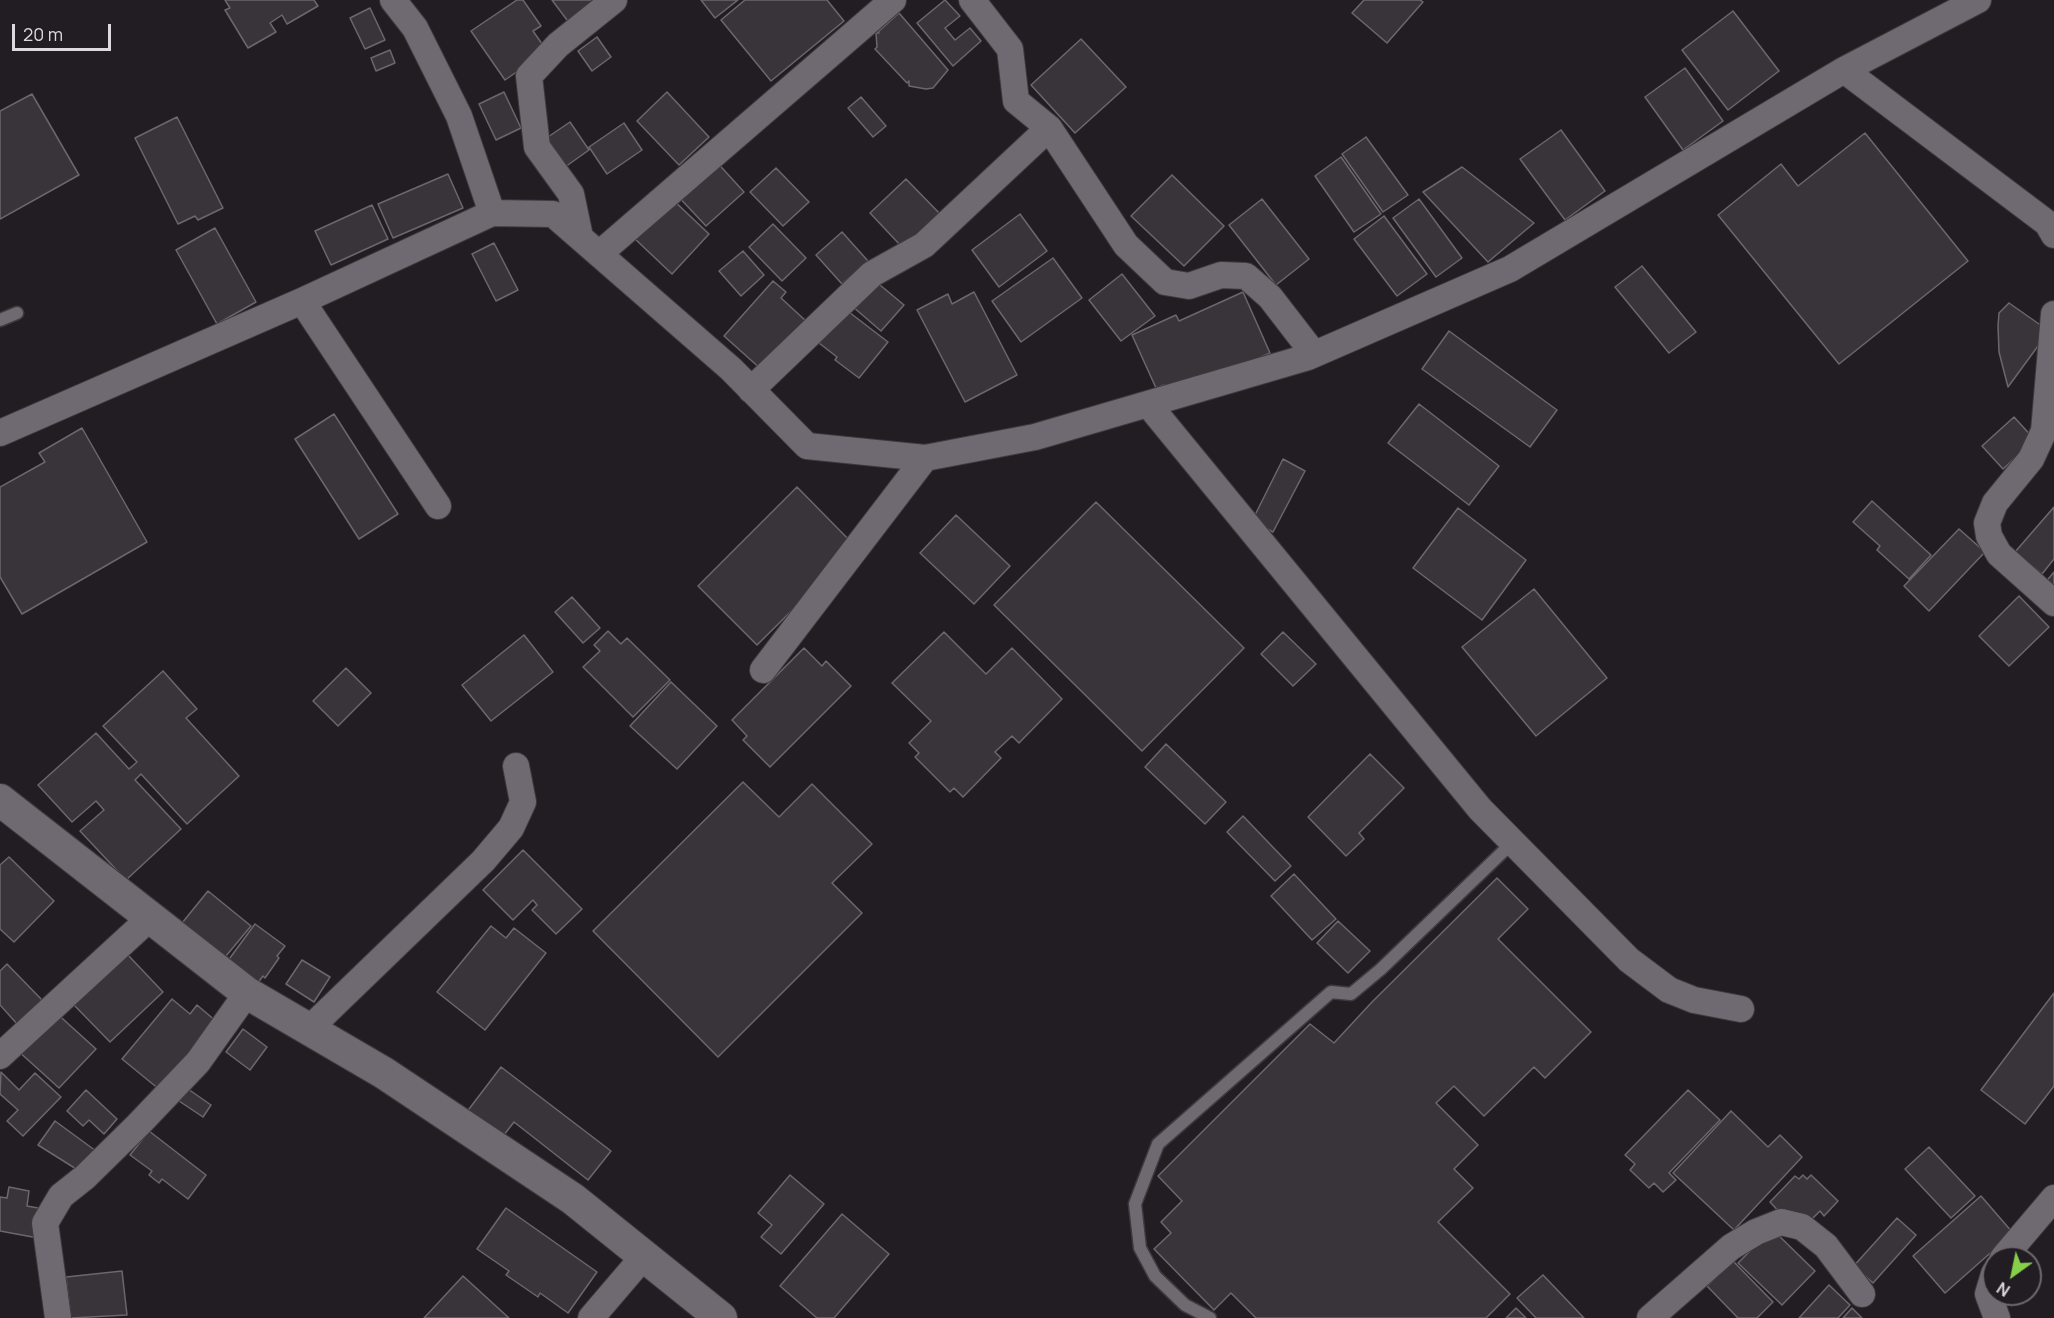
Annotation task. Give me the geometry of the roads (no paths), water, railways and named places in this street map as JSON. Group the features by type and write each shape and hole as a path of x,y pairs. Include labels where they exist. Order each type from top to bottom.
{"street":[{"path":"393,0 415,28 459,116 492,213"},
{"path":"580,237 571,194 537,147 529,76 558,45 614,0"},
{"path":"599,254 892,0"},
{"path":"972,0 1010,49 1016,101 1049,128 1126,245 1165,282 1189,286 1221,275 1246,276 1270,297 1314,354"},
{"path":"0,433 302,301 492,213 553,214 731,369 807,446 925,458 1035,437 1314,354 1510,269 1844,70 1977,0"},
{"path":"1844,70 2047,223 2054,234"},
{"path":"751,390 872,273 924,245 1049,128"},
{"path":"302,301 438,506"},
{"path":"2054,314 2050,417 2031,459 1995,504 1987,523 1989,536 1999,554 2054,603"},
{"path":"1148,404 1480,809 1629,960 1669,990 1694,1000 1741,1009"},
{"path":"763,670 925,458"},
{"path":"309,1029 483,861 511,828 523,802 516,766"},
{"path":"0,800 247,993 384,1073 573,1198 721,1318"},
{"path":"0,1056 151,917"},
{"path":"58,1318 45,1223 61,1196 85,1177 198,1062 247,993"},
{"path":"2013,1246 2054,1198"},
{"path":"1650,1318 1731,1246 1756,1232 1781,1222 1802,1227 1826,1246 1862,1294"},
{"path":"591,1318 644,1256"}],"lane":[{"path":"0,320 17,313"},
{"path":"1210,1318 1185,1305 1155,1276 1140,1248 1135,1204 1158,1144 1331,992 1351,994 1381,969 1513,842"}]}
